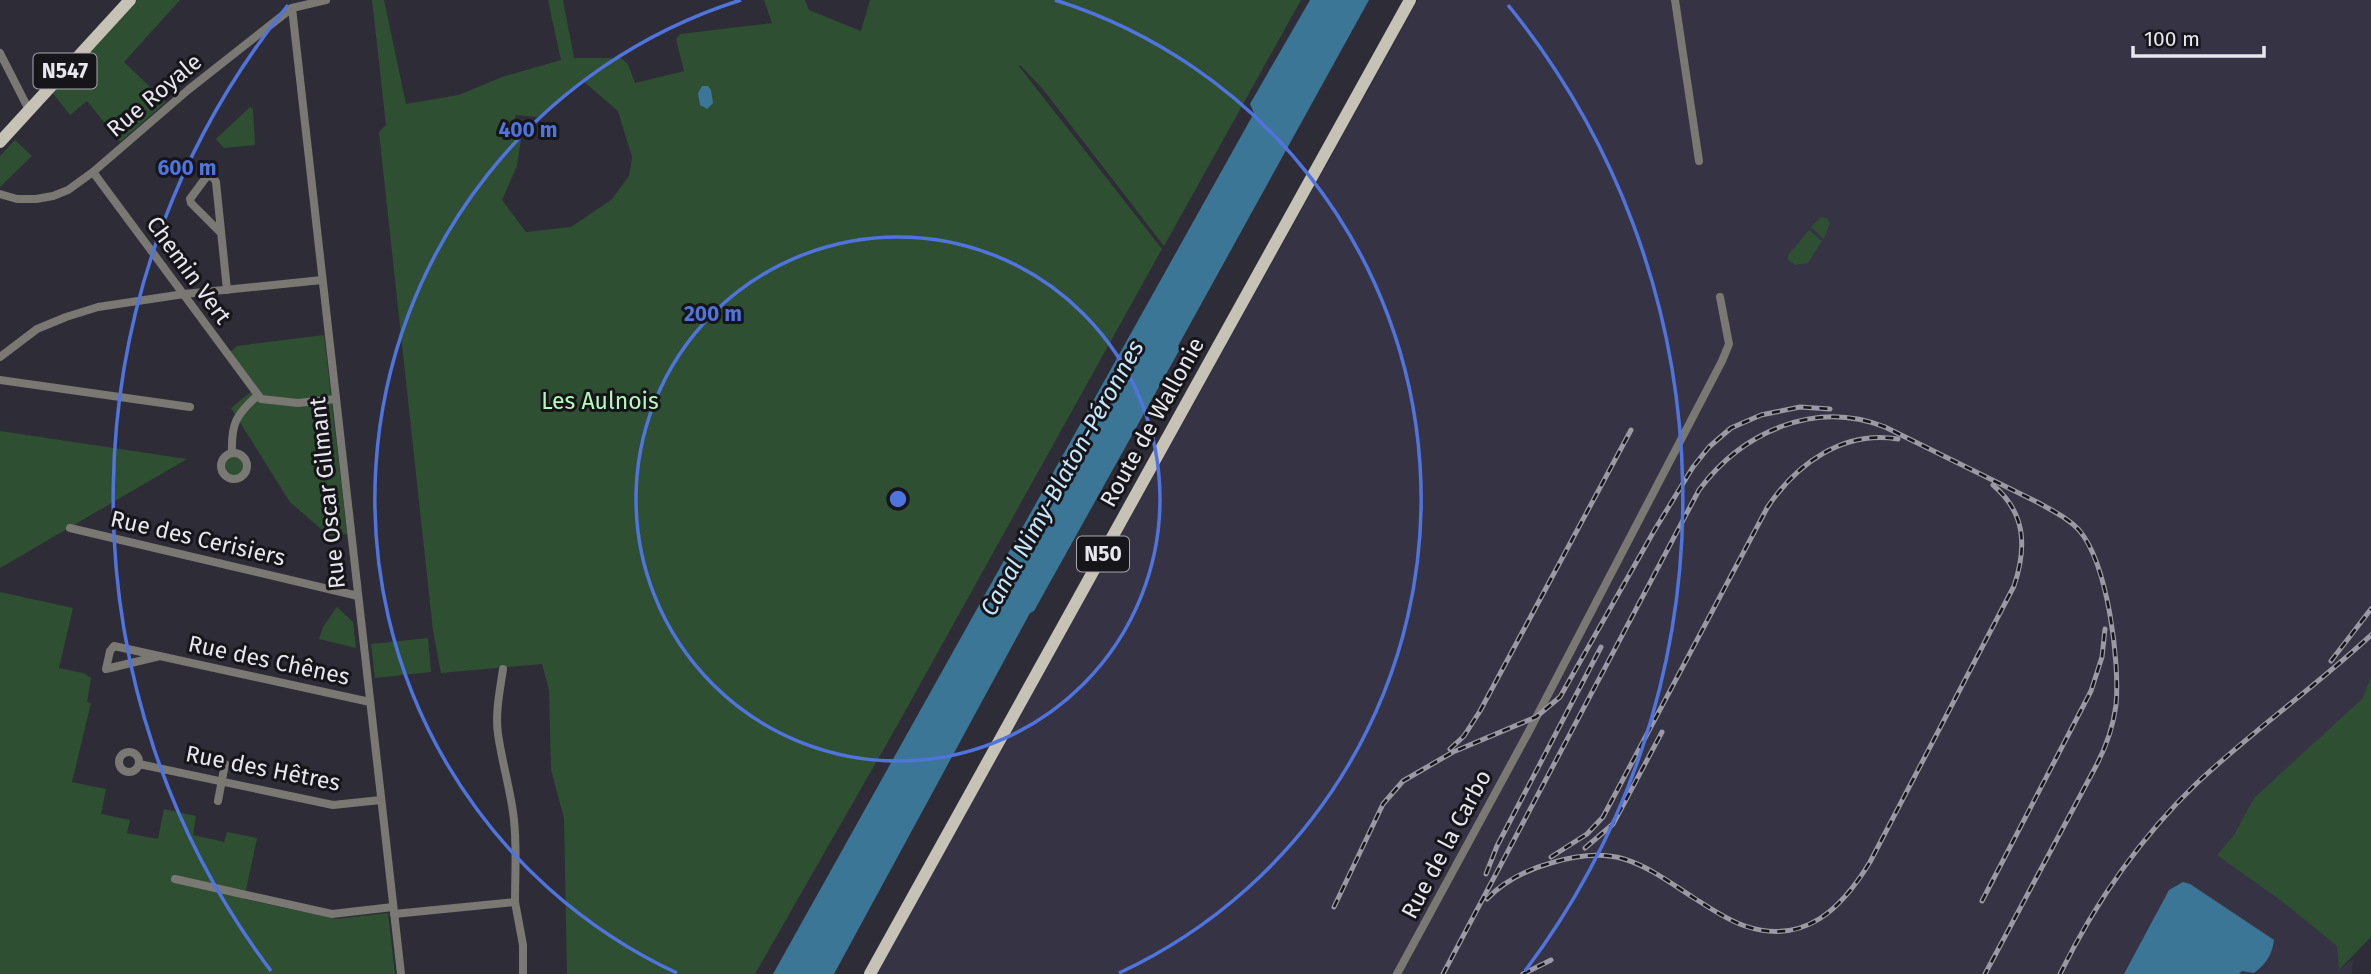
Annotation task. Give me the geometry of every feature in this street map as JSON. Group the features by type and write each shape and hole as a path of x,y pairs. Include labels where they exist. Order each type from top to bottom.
{"main road":[{"name":"N547","path":"0,142 130,0"},
{"name":"Route de Wallonie","path":"870,974 1410,0"}],"street":[{"path":"285,0 292,8"},
{"name":"Rue Royale","path":"0,194 26,200 44,198 68,190 292,8 326,0"},
{"path":"1675,0 1699,161"},
{"name":"Rue Oscar Gilmant","path":"292,8 401,974"},
{"path":"0,53 29,110"},
{"name":"Chemin Vert","path":"93,172 256,393"},
{"path":"221,233 191,203 190,199 206,176 215,179 221,233 227,290"},
{"path":"0,357 37,329 98,307 323,280"},
{"name":"Rue de la Carbo","path":"1397,974 1528,733 1722,361 1729,344 1720,297"},
{"path":"0,380 191,407"},
{"path":"232,453 236,418 256,393 261,399 280,402 336,399"},
{"name":"Rue des Cerisiers","path":"70,528 358,596"},
{"name":"Rue des Chênes","path":"160,656 106,669 110,651 114,646 160,656 370,702"},
{"path":"503,669 497,732 514,821 515,902 523,945 523,974"},
{"name":"Rue des Hêtres","path":"139,764 333,805 381,800"},
{"path":"218,801 225,764"},
{"path":"175,879 332,914 515,902"}],"shaded area":[{"path":"1418,0 2371,0 2371,910 2339,970 2353,959 2352,974 877,974"}],"green space":[{"path":"137,0 180,0 124,62 166,102 120,142 87,101 70,115 52,92"},
{"name":"Les Aulnois","path":"372,0 384,0 406,104 459,95 502,77 561,60 548,0 563,0 574,58 621,58 628,64 635,83 684,71 676,39 680,34 772,23 764,0 805,0 809,10 861,31 870,0 1301,0 1164,246 1042,88 1018,65 1162,249 898,724 755,974 567,974 564,818 551,770 549,690 542,664 441,673 433,631 379,132 386,125","holes":["583,81 618,111 632,157 629,176 611,200 571,227 526,232 502,200 517,166 522,133 512,127 516,115 538,117"]},
{"path":"250,107 253,109 255,145 224,148 216,139"},
{"path":"15,140 32,156 0,187 0,156"},
{"path":"1821,217 1827,218 1830,223 1824,239 1811,227"},
{"path":"1809,230 1822,241 1808,263 1795,265 1788,260 1788,255"},
{"path":"324,335 347,534 329,536 290,502 231,408 257,387 230,352 237,346"},
{"path":"0,431 187,459 0,568"},
{"path":"234,457 241,460 244,467 241,474 234,477 227,474 224,467 227,460"},
{"path":"0,592 73,608 59,668 83,673 91,678 87,702 91,703 72,782 106,789 101,814 130,820 127,833 158,839 164,809 196,816 193,835 224,842 227,832 257,838 244,899 336,919 388,913 395,974 0,974"},
{"path":"337,607 353,622 356,648 319,639 323,627"},
{"path":"428,638 431,672 375,678 371,644"},
{"path":"2371,678 2371,937 2339,970 2337,946 2283,902 2217,855 2234,835 2254,798 2362,699"}],"water":[{"name":"Canal Nimy-Blaton-Péronnes","path":"1310,0 1369,0 1178,346 1180,349 1034,611 1030,613 834,974 773,974 1254,113 1250,104"},
{"path":"702,86 708,86 711,90 713,103 707,109 700,105 698,93"},
{"path":"2183,882 2274,940 2270,955 2258,970 2254,973 2242,971 2239,974 2124,974 2169,890"}],"railway":[{"path":"1334,907 1383,804 1403,781 1453,752 1536,717 1560,697 1654,531 1693,467 1709,447 1731,428 1761,415 1800,407 1830,409"},
{"path":"1443,974 1699,490 1716,469 1758,437 1807,419 1832,417 1859,419 1885,427 2060,515 2079,530 2089,546 2105,589 2114,640 2117,687 2111,729 2096,766 1985,974"},
{"path":"1450,749 1464,736 1480,711 1631,430"},
{"path":"1551,857 1587,834 1603,817 1767,508 1779,492 1807,464 1840,445 1858,440 1898,439"},
{"path":"1487,899 1516,876 1533,869 1569,858 1596,855 1624,859 1643,866 1725,917 1766,931 1804,927 1834,908 1870,862 2014,586 2021,558 2021,531 2012,507 1993,485"},
{"path":"2331,661 2371,609"},
{"path":"1982,901 2091,691 2102,657 2105,629"},
{"path":"2060,974 2103,897 2137,850 2175,805 2217,765 2371,635"},
{"path":"1486,874 1497,846 1601,647"},
{"path":"1585,848 1613,824 1662,732"},
{"path":"1523,974 1551,960"}]}
